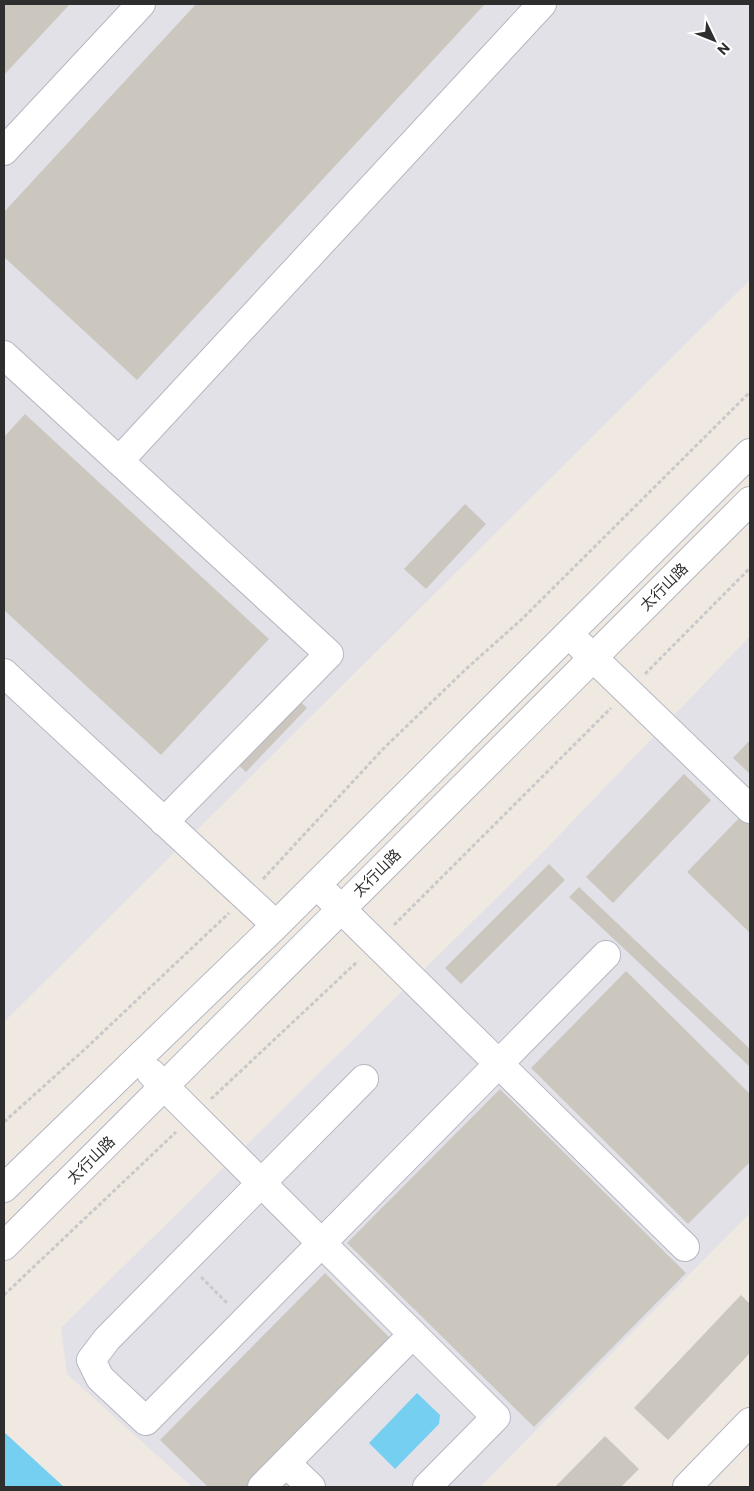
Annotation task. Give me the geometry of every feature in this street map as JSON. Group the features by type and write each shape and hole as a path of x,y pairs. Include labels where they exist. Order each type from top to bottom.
{"street":[{"path":"4,151 141,4"},
{"path":"119,461 542,4"},
{"path":"4,355 329,654 164,822"},
{"path":"4,1188 276,925 750,453"},
{"name":"太行山路","path":"4,1246 750,501"},
{"path":"568,634 750,809"},
{"path":"4,672 276,925"},
{"path":"316,884 685,1247"},
{"path":"364,1079 107,1340 91,1360 100,1378 146,1421 606,955"},
{"path":"137,1059 496,1417 427,1487"},
{"path":"262,1487 413,1334"},
{"path":"687,1487 750,1422"},
{"path":"286,1463 311,1487"}],"path":[{"path":"4,1122 84,1050 246,898 383,749 466,669 521,620 750,392"},
{"path":"185,1261 246,1321"}],"shaded area":[{"path":"4,4 750,4 750,280 4,1022"},
{"path":"750,636 750,1213 480,1487 192,1487 67,1374 61,1328 544,851"}],"water":[{"path":"417,1393 440,1415 439,1424 395,1469 369,1443"},
{"path":"4,1432 64,1487 4,1487"}],"building":[{"path":"4,4 70,4 4,75"},
{"path":"196,4 485,4 137,380 4,257 4,212"},
{"path":"25,414 269,639 161,755 4,610 4,437"},
{"path":"465,504 486,524 426,589 404,569"},
{"path":"294,696 307,708 246,772 233,760"},
{"path":"750,740 750,774 733,758"},
{"path":"684,774 711,800 613,903 586,877"},
{"path":"741,816 750,825 750,933 687,872"},
{"path":"549,864 565,880 461,984 445,968"},
{"path":"579,887 750,1049 750,1067 569,897"},
{"path":"626,971 750,1094 750,1162 688,1224 531,1068"},
{"path":"500,1089 686,1273 534,1427 347,1243"},
{"path":"325,1273 393,1341 249,1487 208,1487 160,1440"},
{"path":"741,1295 750,1304 750,1353 668,1440 634,1408"},
{"path":"605,1436 639,1469 621,1487 555,1487"}]}
